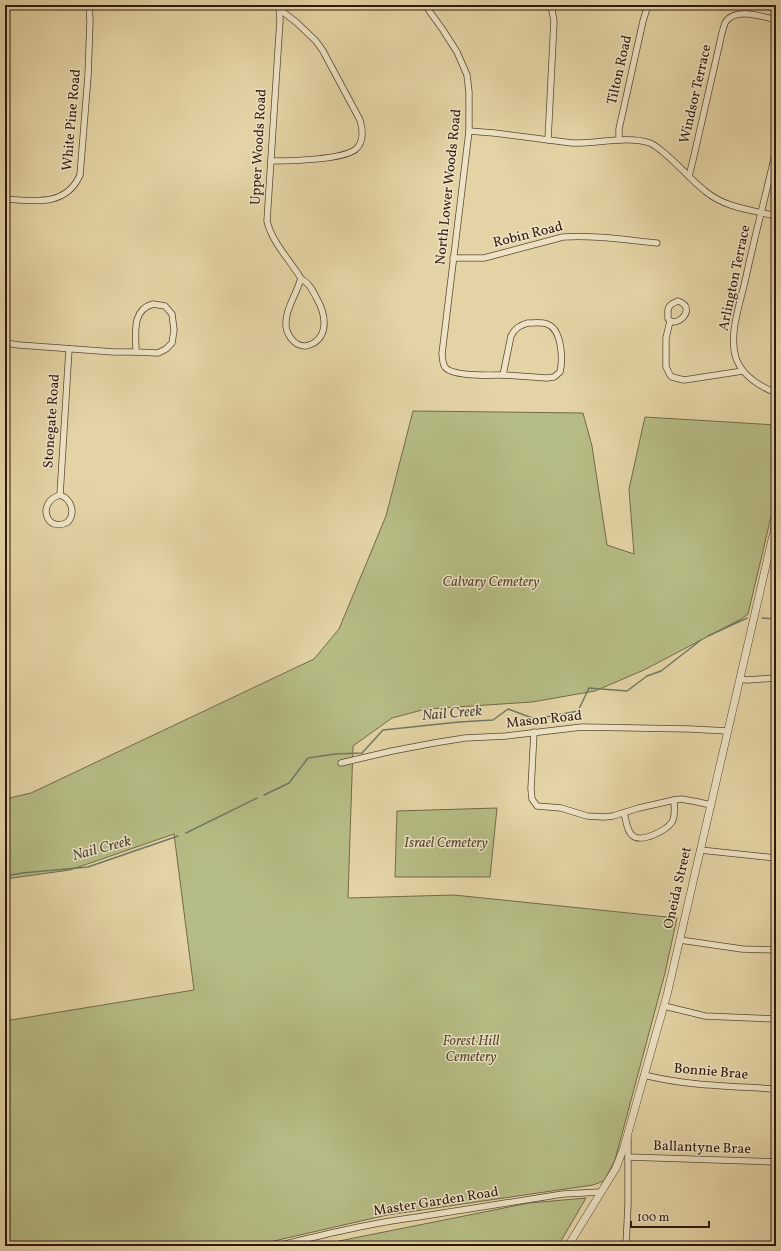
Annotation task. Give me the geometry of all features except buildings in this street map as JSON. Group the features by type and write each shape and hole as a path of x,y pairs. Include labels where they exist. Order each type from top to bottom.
{"street":[{"name":"White Pine Road","path":"5,199 45,201 66,194 78,181 80,175 88,76 90,21 89,5"},
{"name":"North Lower Woods Road","path":"425,5 444,30 457,52 467,75 470,92 469,131 443,358 445,367 453,372 503,375"},
{"path":"548,140 554,21 551,5"},
{"name":"Tilton Road","path":"619,140 619,129 643,21 648,5"},
{"path":"271,161 334,157 346,154 357,149 362,137 362,126 360,120 322,51 311,35 279,7"},
{"name":"Upper Woods Road","path":"279,7 280,20 268,226 276,241 302,280 306,282 320,305 324,321 322,335 319,339 306,346 292,340 286,328 289,308 300,281 302,280"},
{"name":"Windsor Terrace","path":"689,176 720,42 726,23 729,19 740,13 776,20"},
{"path":"469,131 583,143 619,140 638,140 650,143 669,157 705,192 716,199 740,208 776,216"},
{"name":"Arlington Terrace","path":"776,149 748,266 733,339 736,358 743,371 756,383 776,393"},
{"name":"Robin Road","path":"454,258 484,258 563,237 574,236 657,243"},
{"path":"5,342 19,345 69,349 158,353 166,349 172,343 174,330 173,318 170,311 165,306 153,304 144,308 141,312 137,319 136,352"},
{"path":"670,321 666,338 666,367 672,377 684,380 743,371"},
{"path":"528,323 537,323 547,324 554,329 558,336 561,359 560,372 558,374 554,377 547,378 503,375 512,336 518,327 528,323"},
{"name":"Stonegate Road","path":"60,495 69,349"},
{"path":"60,495 68,501 73,509 68,522 60,525 50,521 45,510 52,498 60,495"},
{"name":"Oneida Street","path":"568,1246 616,1168 624,1147 664,1006 775,533 776,522"},
{"path":"740,679 776,678"},
{"name":"Mason Road","path":"341,763 392,751 465,738 506,736 582,727 597,726 728,731"},
{"path":"534,732 531,789 532,799 537,806 561,808 587,816 608,817 674,800 687,800 711,805"},
{"path":"624,813 632,836 639,838 647,837 667,828 671,823 674,815 674,800"},
{"path":"700,850 776,858"},
{"path":"680,940 735,948 776,950"},
{"path":"664,1006 705,1016 776,1019"},
{"name":"Bonnie Brae","path":"644,1075 690,1084 776,1089"},
{"path":"626,1246 629,1129"},
{"name":"Ballantyne Brae","path":"628,1157 776,1162"},
{"name":"Master Garden Road","path":"276,1246 394,1220 563,1194 601,1192"}],"green space":[{"path":"413,411 583,413 592,446 607,545 634,554 629,489 645,417 776,425 776,496 748,614 644,670 595,691 532,702 426,709 392,718 353,746 348,898 454,895 677,918 665,973 615,1160 604,1181 593,1185 387,1215 252,1246 5,1246 5,1021 194,990 174,834 70,870 5,879 5,799 31,793 314,659 339,629 386,516"},
{"name":"Israel Cemetery","path":"497,808 490,877 395,877 397,811"},
{"path":"586,1198 558,1246 314,1246 529,1203"}],"waterway":[{"name":"Nail Creek","path":"708,636 747,618"},
{"name":"Nail Creek","path":"762,618 776,619"},
{"name":"Nail Creek","path":"264,795 289,783 308,758 335,754 362,753 383,730 493,720 508,709 535,719 578,711 589,688 627,691 647,676 661,671 701,640"},
{"name":"Nail Creek","path":"186,833 257,798"},
{"name":"Nail Creek","path":"5,876 88,867 178,836"}],"park label":[{"name":"Calvary Cemetery","path":"491,582"},
{"name":"Forest Hill Cemetery","path":"471,1050"}]}
